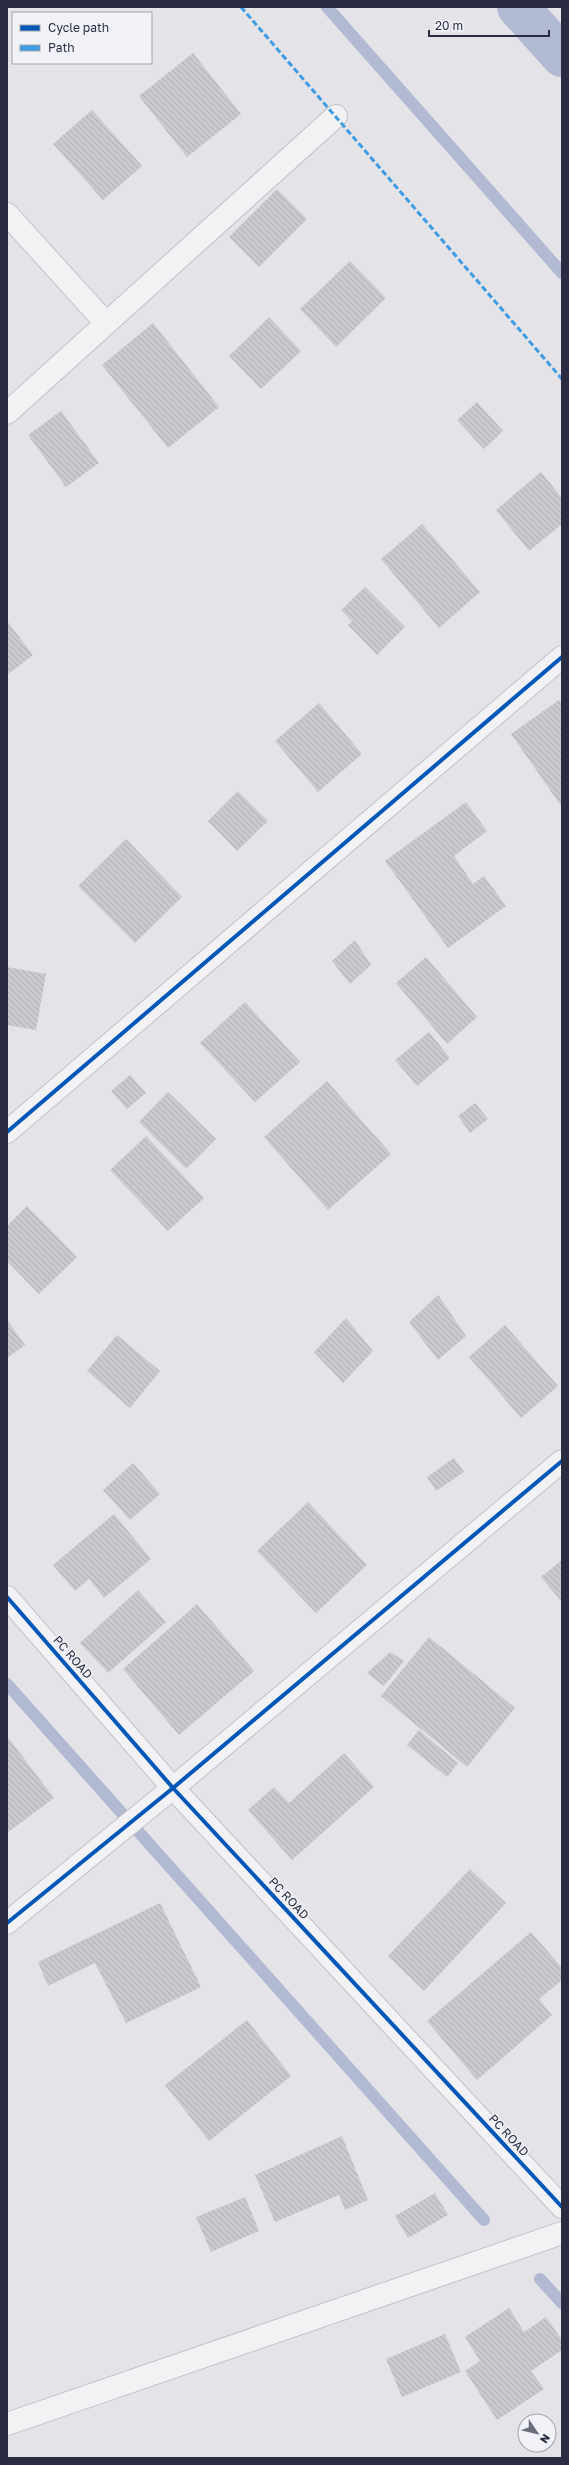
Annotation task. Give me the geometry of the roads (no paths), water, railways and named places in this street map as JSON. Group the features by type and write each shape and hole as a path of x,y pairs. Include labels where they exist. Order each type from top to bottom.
{"street":[{"path":"7,413 106,322 336,116"},
{"path":"7,214 106,322"},
{"path":"7,1132 562,657"},
{"path":"7,1923 173,1788 562,1461"},
{"name":"PC ROAD","path":"7,1597 173,1788 562,2207"},
{"path":"7,2424 562,2233"}],"waterway":[{"path":"327,7 562,273"},
{"path":"518,7 562,56"},
{"path":"7,1684 484,2220"},
{"path":"540,2279 562,2303"}]}
